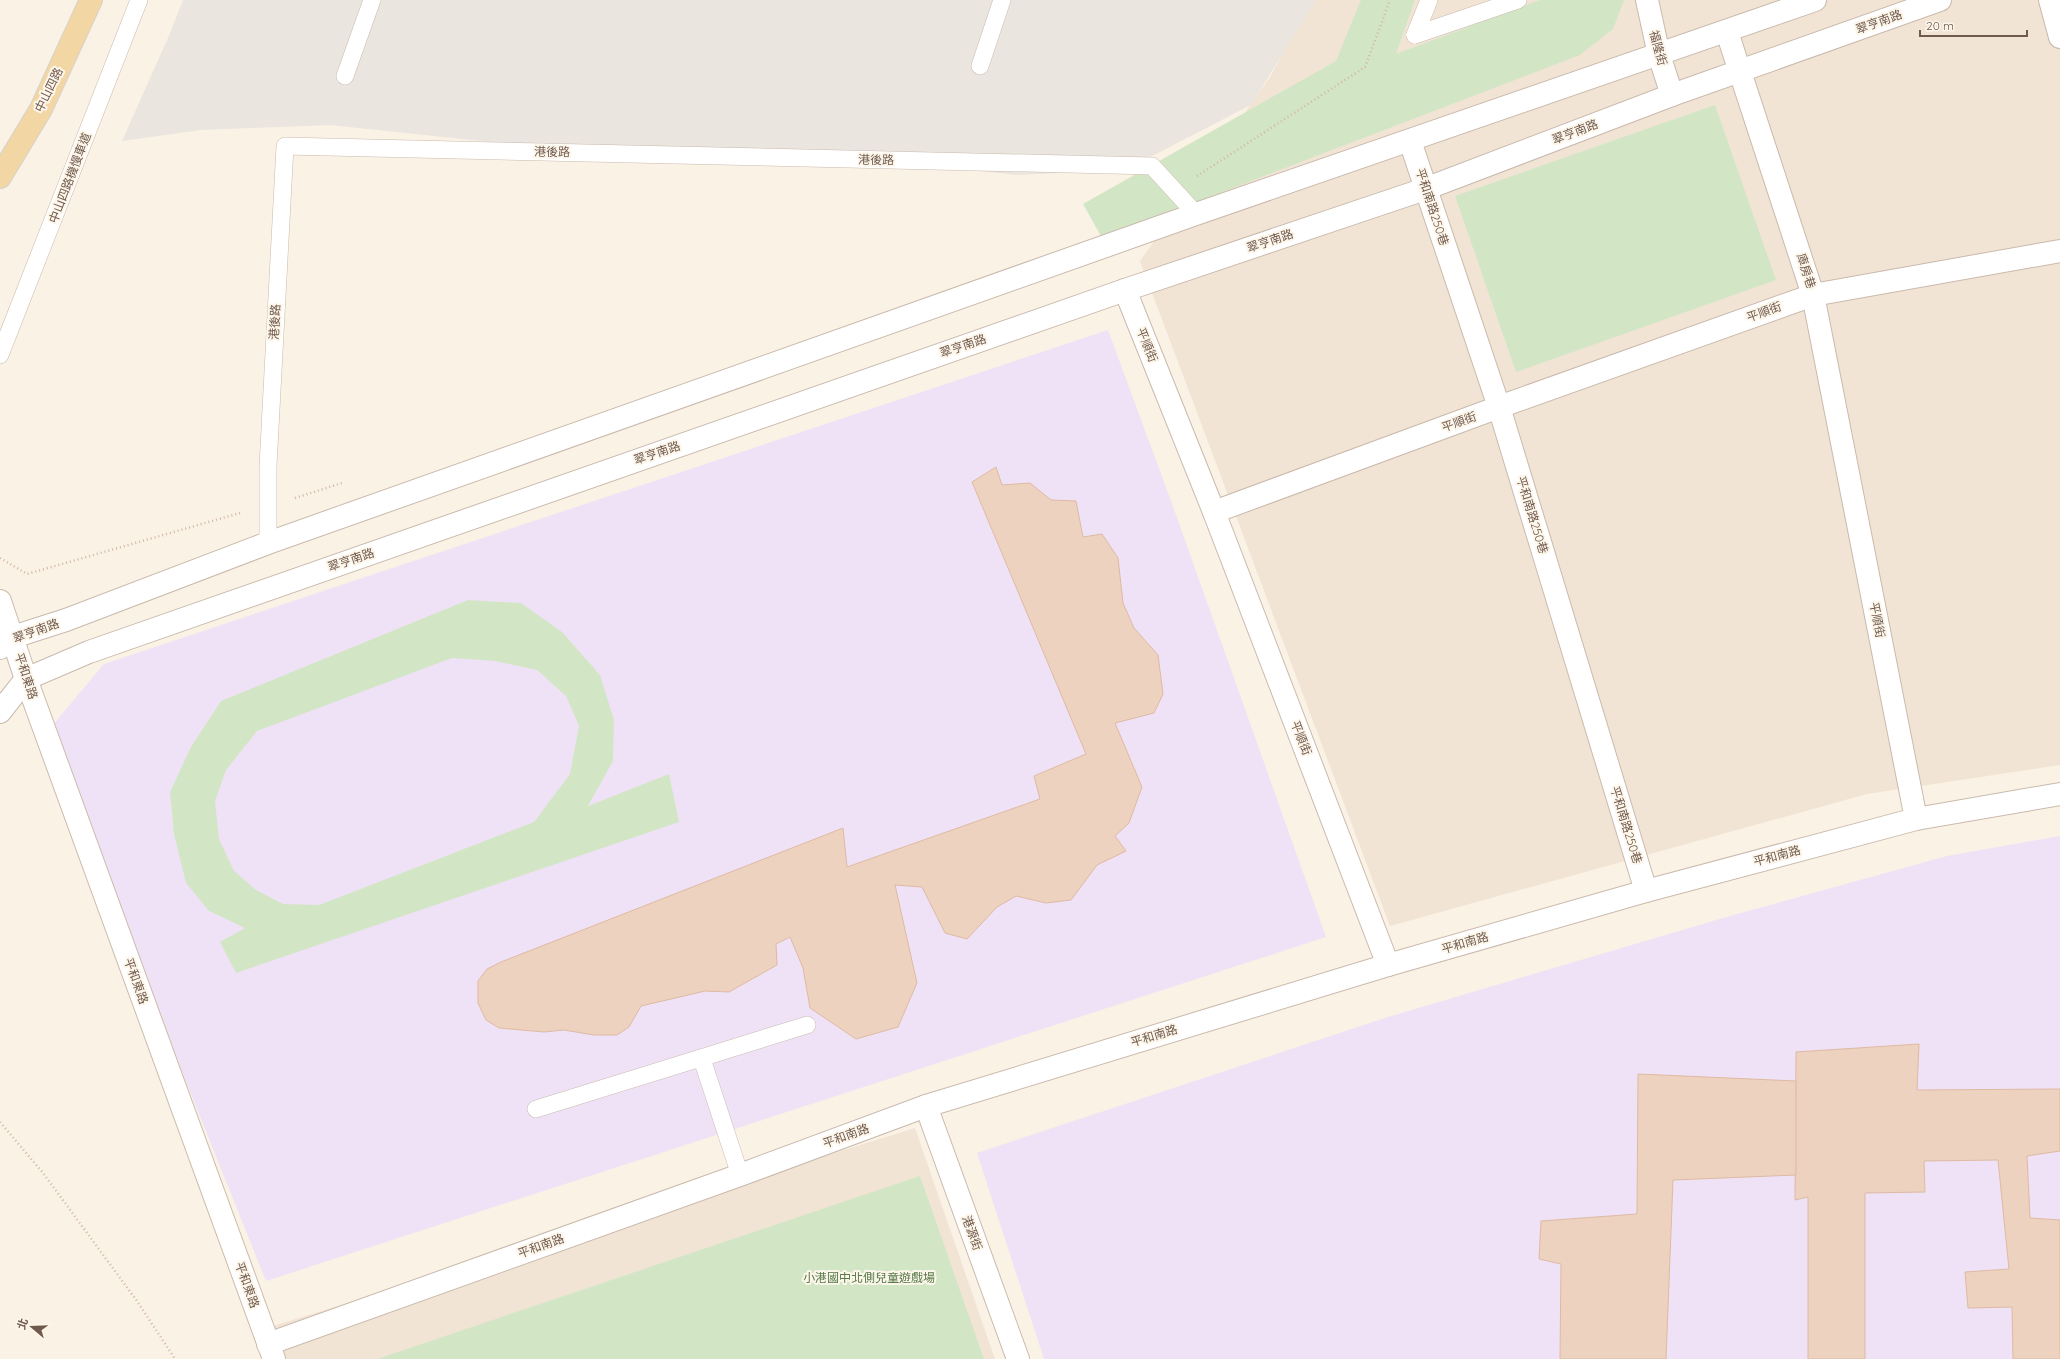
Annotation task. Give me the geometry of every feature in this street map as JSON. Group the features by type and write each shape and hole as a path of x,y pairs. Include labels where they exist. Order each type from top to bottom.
{"main road":[{"name":"中山四路","path":"0,177 41,109 90,0"}],"street":[{"name":"福隆街","path":"1647,0 1659,55 1672,95"},
{"name":"翠亨南路","path":"6,642 268,543 1196,214 1727,32 1815,0"},
{"name":"翠亨南路","path":"26,678 89,652 1125,290 1425,189 1672,95 1940,0"},
{"path":"2050,0 2060,37"},
{"name":"庫房巷","path":"1727,32 1813,295 2060,251"},
{"name":"平和南路250巷","path":"1410,141 1499,407 1646,891"},
{"name":"平順街","path":"1125,290 1214,512 1388,965"},
{"name":"平順街","path":"1214,512 1499,407 1813,295 1916,819"},
{"name":"平和東路","path":"0,601 6,642 26,678 271,1351"},
{"path":"0,712 26,678"},
{"name":"平和南路","path":"271,1351 926,1106 1388,965 1646,891 1916,819 2060,794"},
{"name":"港源街","path":"926,1106 1018,1359"}],"lane":[{"name":"中山四路機慢車道","path":"0,355 139,0"},
{"path":"345,76 372,0"},
{"path":"980,66 1002,0"},
{"path":"1429,0 1415,35 1518,0"},
{"name":"港後路","path":"268,543 268,466 285,146 1152,166 1196,214"},
{"path":"536,1110 807,1025"},
{"path":"702,1059 740,1175"}],"path":[{"path":"1176,192 1188,182 1365,67 1390,0"},
{"path":"0,558 27,574 345,482"},
{"path":"0,1122 43,1173 137,1301 175,1359"}],"shaded area":[{"path":"183,0 1316,0 1251,105 1125,170 1016,175 793,149 556,149 330,125 201,130 122,141 168,38"},
{"path":"1312,0 2060,0 2060,765 1867,794 1390,926 1140,261 1270,77"},
{"path":"1108,330 1175,512 1326,937 266,1281 46,733 104,664"},
{"path":"2060,836 2060,1359 1044,1359 977,1153 1388,1017 1730,916 1947,856"},
{"path":"915,1128 995,1359 263,1359 253,1332"}],"green space":[{"path":"1361,0 1415,0 1396,54 1540,0 1624,0 1613,29 1580,55 1102,238 1083,204 1336,61"},
{"path":"1715,105 1776,280 1516,372 1455,196"},
{"path":"468,600 521,603 562,632 600,675 614,720 613,761 588,806 669,774 679,822 236,973 220,942 245,928 209,911 186,883 174,834 170,792 191,747 221,701","holes":["452,658 495,661 537,670 566,696 579,726 570,774 534,822 319,905 283,904 256,890 234,871 219,839 215,801 226,770 257,731"]},
{"name":"小港國中北側兒童遊戲場","path":"920,1176 984,1359 377,1359"}],"building":[{"path":"996,467 1002,485 1030,483 1051,500 1076,501 1083,537 1102,534 1118,558 1123,603 1134,628 1158,655 1163,694 1154,713 1115,723 1142,787 1129,823 1115,836 1126,851 1097,865 1071,900 1046,903 1016,896 997,907 967,939 945,933 922,887 895,885 917,983 898,1027 856,1039 810,1008 803,968 790,937 776,944 777,965 729,992 705,991 641,1006 629,1027 617,1035 594,1035 564,1030 544,1032 499,1028 486,1020 478,1003 478,981 487,969 501,962 843,828 847,867 1040,799 1034,776 1086,754 972,482"},
{"path":"1919,1044 1917,1090 2060,1089 2060,1151 2027,1156 2030,1218 2060,1220 2060,1359 2013,1359 2012,1307 1968,1308 1965,1272 2009,1269 1998,1160 1924,1161 1925,1192 1865,1193 1865,1359 1808,1359 1808,1197 1795,1200 1796,1052"},
{"path":"1638,1074 1796,1081 1796,1175 1673,1180 1666,1359 1560,1359 1561,1264 1539,1259 1541,1221 1637,1214"}]}
